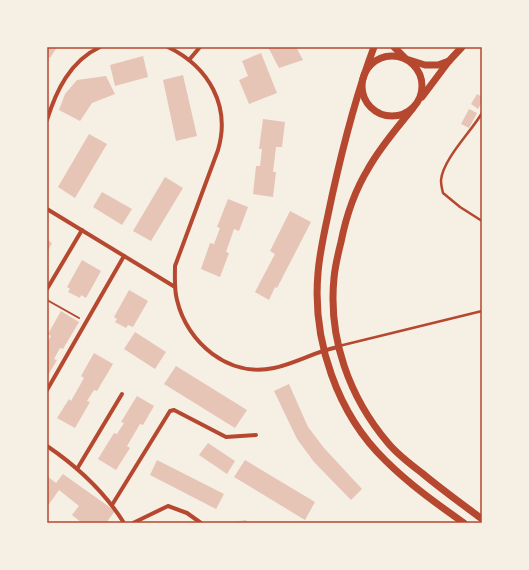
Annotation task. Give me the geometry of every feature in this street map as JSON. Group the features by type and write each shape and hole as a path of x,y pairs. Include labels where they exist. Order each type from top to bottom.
{"main road":[{"path":"374,47 362,82 363,93 367,102 374,110 383,115 394,116 404,114 413,108"},
{"path":"394,47 414,65 421,77 422,91 419,100"},
{"path":"462,47 449,61 393,132 370,166 356,193 344,228 334,277 333,302 338,347 356,396 368,415 389,444 405,460 482,519"},
{"path":"449,61 438,65 425,65 397,56 388,56 375,62 365,72 335,183 318,272 317,300 323,350 342,400 351,415 372,445 395,469 464,523"}],"street":[{"path":"47,120 57,93 67,75 79,60 100,47"},
{"path":"168,47 189,60 202,73 210,84 216,96 223,123 222,137 218,150 175,266 176,299 181,313 194,337 205,348 227,363 240,368 251,369 275,368 323,350 338,347"},
{"path":"189,60 200,47"},
{"path":"47,209 175,287"},
{"path":"47,288 82,230"},
{"path":"47,390 124,256"},
{"path":"78,469 122,394"},
{"path":"112,505 170,410 174,410 226,437 256,436"},
{"path":"47,446 78,469 92,482 112,505 124,523"},
{"path":"133,523 168,506 187,513 201,523"}],"lane":[{"path":"482,113 450,159 443,172 441,182 443,193 460,207 482,221"},
{"path":"338,347 482,311"}],"path":[{"path":"47,300 86,322"}],"building":[{"path":"47,47 57,47 50,58 47,56"},
{"path":"268,47 296,47 303,60 279,68"},
{"path":"261,53 277,93 249,104 239,80 248,76 242,61"},
{"path":"143,56 148,77 115,86 110,65"},
{"path":"183,75 197,136 176,141 163,80"},
{"path":"106,76 115,94 92,103 80,121 59,110 65,94 77,80"},
{"path":"477,94 482,97 482,102 478,109 471,104"},
{"path":"469,109 477,113 469,128 461,124"},
{"path":"263,119 285,122 282,147 276,147 273,172 276,172 273,197 253,194 256,166 260,166 262,149 259,149"},
{"path":"89,134 107,144 75,198 58,187"},
{"path":"165,177 183,188 151,241 133,231"},
{"path":"102,192 132,209 122,225 93,207"},
{"path":"228,199 248,207 239,231 234,229 226,252 229,253 220,277 201,269 210,243 214,244 220,228 217,227"},
{"path":"290,211 311,222 277,288 275,287 269,300 255,292 275,254 270,251"},
{"path":"47,240 52,243 47,252"},
{"path":"82,260 101,271 86,298 81,295 80,298 68,292 70,289 67,287"},
{"path":"129,290 148,301 133,327 128,325 126,328 115,322 117,319 114,317"},
{"path":"61,311 79,322 63,349 60,348 54,359 57,360 47,377 47,342 51,336 48,334"},
{"path":"135,332 166,352 155,369 124,349"},
{"path":"94,353 113,364 97,391 94,390 87,401 90,402 75,428 57,418 69,399 71,401 84,378 81,376"},
{"path":"176,366 247,410 235,428 164,384"},
{"path":"289,384 308,427 324,448 362,489 351,500 314,462 297,439 274,391"},
{"path":"137,396 154,406 143,425 140,424 127,446 130,448 116,470 98,459 114,433 117,434 124,423 121,422"},
{"path":"208,443 235,461 227,474 199,455"},
{"path":"157,460 224,494 216,509 150,475"},
{"path":"245,460 315,502 305,520 234,477"},
{"path":"63,474 115,511 106,523 82,523 72,515 79,506 59,490 47,507 47,476 56,483"},
{"path":"246,520 247,523 234,523 234,522"}]}
